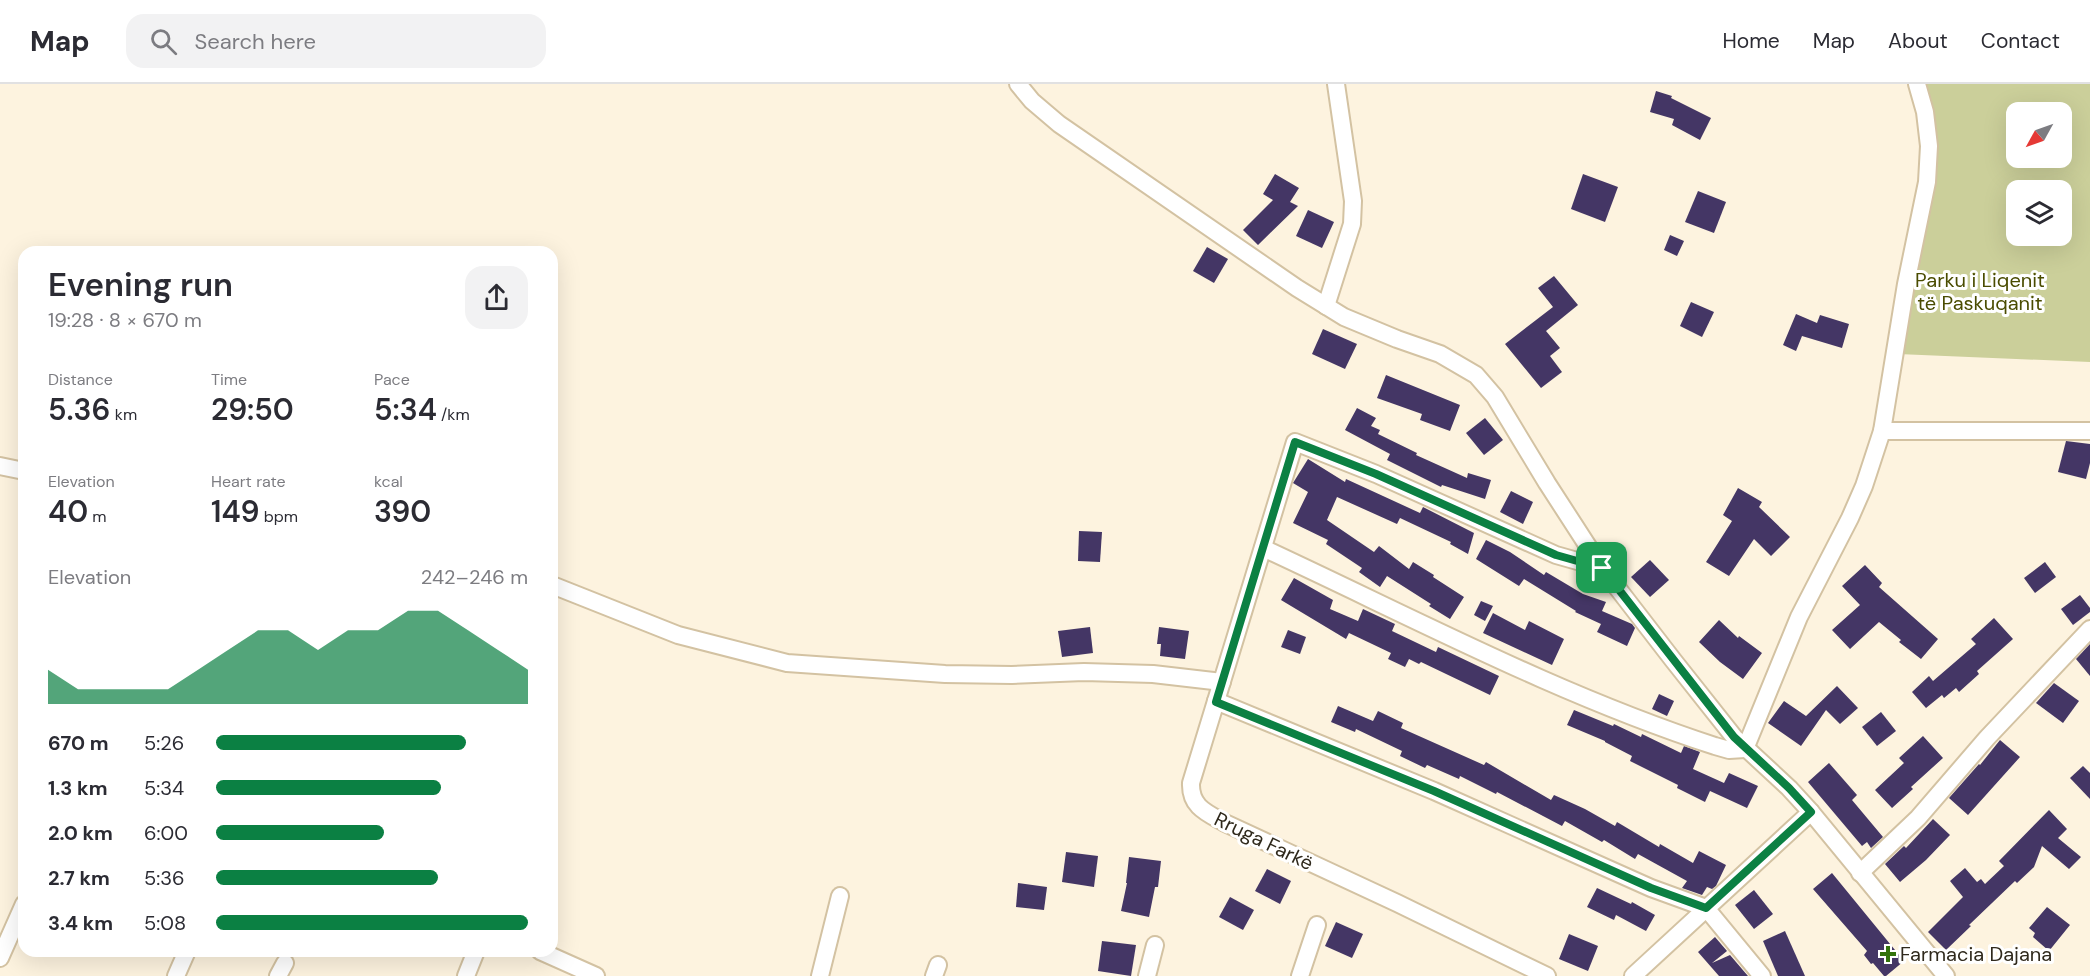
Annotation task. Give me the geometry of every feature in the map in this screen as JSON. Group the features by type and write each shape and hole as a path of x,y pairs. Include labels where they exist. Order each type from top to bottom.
{"street":[{"path":"1018,84 1032,101 1059,124 1297,288 1364,326 1440,354 1476,375 1495,397 1602,568 1673,660 1745,749 1789,788 1811,812 1946,976"},
{"path":"1326,306 1352,224 1353,201 1336,84"},
{"path":"1745,749 1799,617 1864,486 1882,430 1906,284 1927,182 1929,146 1925,112 1917,84"},
{"path":"1882,430 2090,431"},
{"name":"Rruga Farkë","path":"1546,976 1397,903 1225,824 1199,807 1191,794 1191,783 1295,442 1376,474 1556,555 1602,568"},
{"path":"0,466 18,470"},
{"path":"1263,548 1500,660 1619,711 1715,746 1729,750 1745,749"},
{"path":"558,587 678,635 787,663 945,674 1012,675 1084,672 1153,674 1222,682"},
{"path":"1860,873 1918,818 1987,738 2090,629"},
{"path":"1216,702 1434,791 1651,888 1706,908 1762,976"},
{"path":"1634,976 1811,812"},
{"path":"820,976 840,896"},
{"path":"0,958 18,918"},
{"path":"1300,976 1317,924"},
{"path":"1147,976 1155,945"},
{"path":"176,976 184,957"},
{"path":"466,976 474,957"},
{"path":"549,957 570,971 596,976"}],"green space":[{"name":"Parku i Liqenit të Paskuqanit","path":"1922,84 2090,84 2090,362 1898,354 1928,210"}],"building":[{"path":"1656,91 1672,96 1671,98 1711,118 1700,140 1672,125 1674,119 1650,112"},
{"path":"1275,174 1299,188 1290,202 1298,206 1258,245 1243,230 1273,200 1263,194"},
{"path":"1583,174 1618,187 1605,222 1571,209"},
{"path":"1698,191 1726,202 1714,233 1685,222"},
{"path":"1308,210 1334,222 1322,248 1296,236"},
{"path":"1670,235 1684,241 1677,256 1664,250"},
{"path":"1207,247 1228,259 1214,283 1193,271"},
{"path":"1554,276 1578,305 1546,331 1560,348 1550,356 1562,372 1541,388 1505,344 1553,307 1538,288"},
{"path":"1691,302 1714,312 1702,337 1680,326"},
{"path":"1796,314 1817,323 1820,315 1849,324 1842,348 1802,336 1796,351 1783,345"},
{"path":"1323,329 1357,344 1345,369 1312,354"},
{"path":"1386,375 1460,405 1450,431 1420,420 1422,414 1377,398"},
{"path":"1357,408 1376,418 1371,426 1380,430 1378,434 1417,453 1416,455 1467,478 1468,473 1491,480 1485,499 1442,485 1441,487 1387,460 1390,454 1345,430"},
{"path":"1485,418 1503,440 1484,455 1466,433"},
{"path":"2066,441 2090,444 2090,463 2086,479 2058,472"},
{"path":"1308,459 1345,482 1346,479 1420,513 1423,507 1474,533 1468,554 1450,544 1451,542 1400,518 1397,524 1337,497 1327,520 1374,552 1379,546 1409,569 1413,562 1464,597 1450,619 1387,576 1380,587 1359,572 1362,568 1326,544 1328,540 1293,523 1308,492 1293,483"},
{"path":"1738,488 1762,502 1759,507 1790,537 1771,556 1754,539 1729,576 1706,562 1732,521 1723,515"},
{"path":"1511,491 1533,502 1523,524 1500,512"},
{"path":"1079,531 1102,532 1100,562 1078,561"},
{"path":"1486,540 1510,552 1544,575 1546,572 1583,594 1606,602 1602,611 1632,624 1635,628 1627,646 1597,632 1601,624 1575,612 1524,579 1519,586 1476,559"},
{"path":"1650,560 1669,580 1650,597 1631,577"},
{"path":"2045,562 2056,577 2035,593 2024,578"},
{"path":"1865,565 1882,583 1879,587 1938,639 1921,659 1879,622 1850,649 1832,630 1860,605 1842,586"},
{"path":"1294,578 1333,600 1330,609 1358,621 1363,609 1395,624 1392,631 1436,652 1438,647 1499,676 1490,695 1421,662 1419,664 1409,659 1405,667 1388,659 1391,653 1349,633 1346,639 1281,600"},
{"path":"2080,595 2090,608 2090,612 2073,625 2061,609"},
{"path":"1481,601 1493,606 1485,621 1474,615"},
{"path":"1493,613 1525,630 1529,621 1564,639 1552,665 1483,633"},
{"path":"1994,618 2013,639 1977,671 1979,674 1959,692 1956,688 1944,698 1942,695 1926,708 1912,692 1929,676 1933,681 1976,644 1971,639"},
{"path":"1719,620 1738,638 1739,636 1762,653 1743,679 1699,642"},
{"path":"1090,627 1093,653 1062,657 1058,631"},
{"path":"1159,627 1189,631 1185,659 1160,656 1161,644 1157,644"},
{"path":"1288,630 1306,637 1300,654 1281,647"},
{"path":"2090,644 2090,676 2076,659"},
{"path":"2054,683 2079,701 2063,723 2036,703"},
{"path":"1837,686 1858,708 1840,724 1826,710 1801,746 1768,723 1784,701 1806,716"},
{"path":"1659,694 1674,701 1667,716 1652,709"},
{"path":"1338,706 1373,721 1378,711 1403,723 1401,728 1484,765 1486,762 1551,800 1554,795 1615,826 1617,822 1659,847 1660,844 1693,863 1699,851 1726,865 1716,886 1712,889 1707,887 1702,895 1682,888 1687,881 1638,854 1635,859 1604,840 1602,842 1565,821 1562,826 1497,792 1496,794 1460,776 1459,779 1427,765 1425,768 1400,756 1402,751 1356,729 1355,732 1331,722"},
{"path":"1574,710 1613,726 1614,724 1641,737 1642,734 1681,753 1684,746 1700,752 1693,769 1724,783 1729,773 1758,786 1747,808 1710,791 1705,802 1677,788 1678,785 1630,761 1632,756 1605,741 1567,725"},
{"path":"1881,712 1896,731 1877,746 1862,727"},
{"path":"1923,736 1943,758 1892,808 1875,790 1904,763 1899,758"},
{"path":"2000,740 2020,757 1968,815 1949,798"},
{"path":"1829,763 1857,795 1852,800 1883,837 1871,848 1867,842 1862,846 1808,782"},
{"path":"2083,766 2090,773 2090,799 2070,778"},
{"path":"2049,810 2067,829 2058,838 2081,857 2069,869 2042,846 2034,867 2017,883 2015,881 1946,950 1928,932 1963,897 1950,881 1965,868 1977,882 1981,879 1985,884 2004,866 1999,861"},
{"path":"1933,819 1950,835 1900,882 1885,864 1904,846 1906,848"},
{"path":"1066,852 1098,856 1094,887 1062,882"},
{"path":"1129,857 1161,861 1158,887 1155,887 1149,917 1121,911 1127,883"},
{"path":"1267,869 1291,881 1280,904 1255,891"},
{"path":"1832,873 1904,961 1886,976 1873,963 1871,964 1864,955 1867,951 1813,889"},
{"path":"1018,883 1047,887 1044,910 1016,907"},
{"path":"1597,888 1631,904 1632,902 1655,915 1646,931 1616,915 1614,920 1587,907"},
{"path":"1754,890 1773,914 1754,929 1735,905"},
{"path":"1230,897 1254,910 1243,930 1219,917"},
{"path":"2047,907 2070,925 2049,951 2033,937 2035,933 2029,928"},
{"path":"1336,922 1363,934 1352,958 1325,946"},
{"path":"1785,931 1805,976 1778,976 1763,941"},
{"path":"1569,934 1598,946 1588,971 1559,959"},
{"path":"1715,937 1727,951 1712,963 1730,955 1748,976 1719,976 1698,952"},
{"path":"1102,941 1136,945 1131,976 1098,971"}],"place":[{"name":"Farmacia Dajana","path":"1888,954"}],"route":[{"path":"1295,442 1328,453 1446,504 1556,555 1602,568 1734,737 1789,788 1811,812 1706,908 1677,899 1434,791 1216,702 1295,442"}]}
